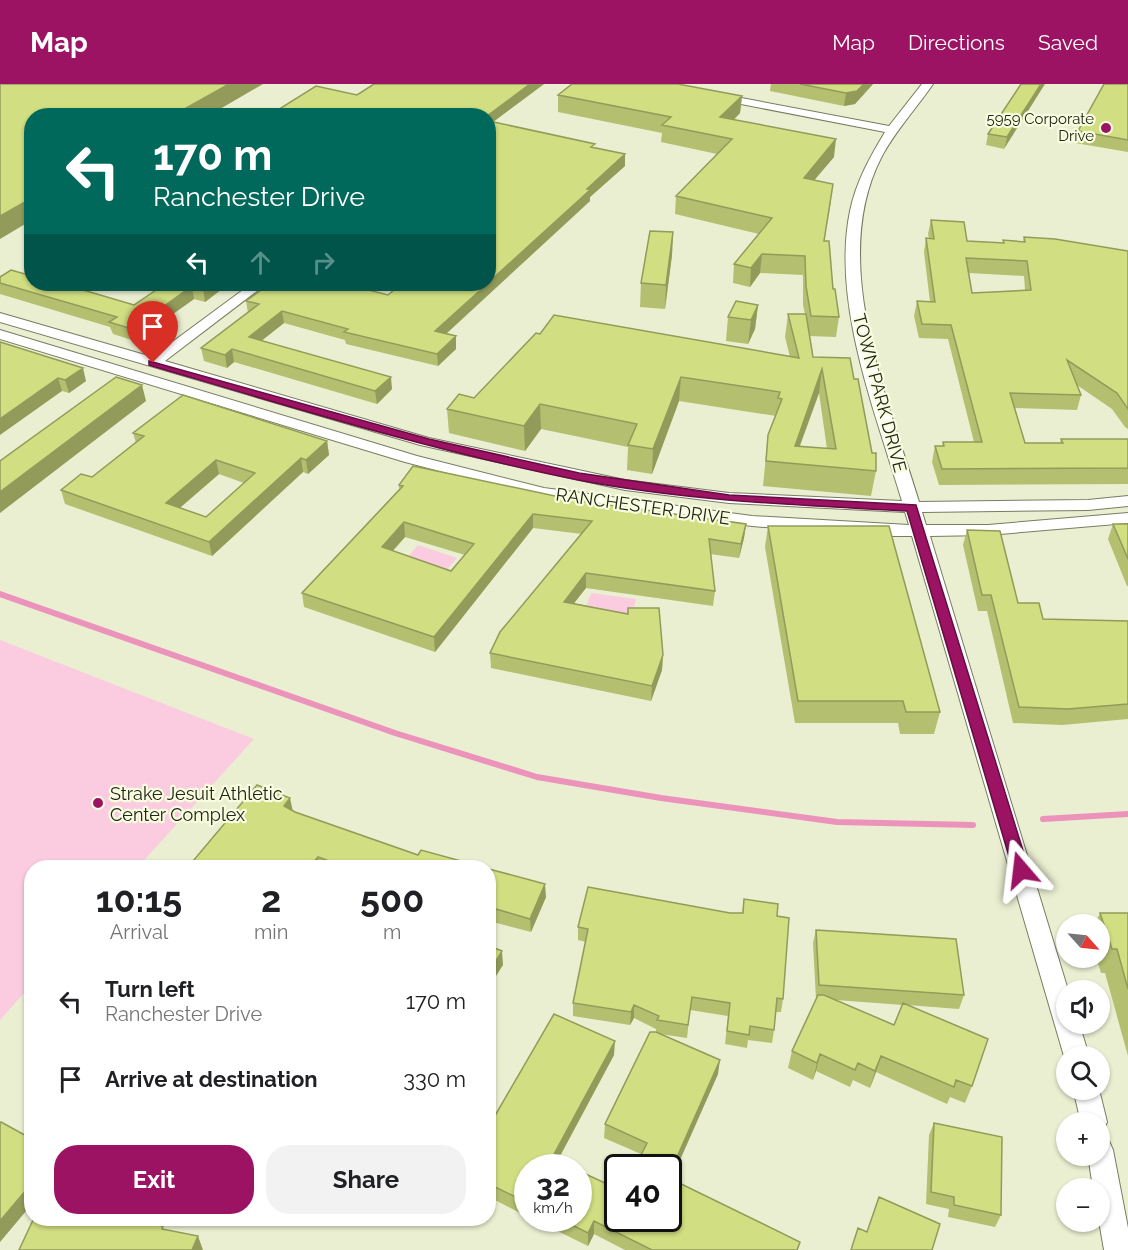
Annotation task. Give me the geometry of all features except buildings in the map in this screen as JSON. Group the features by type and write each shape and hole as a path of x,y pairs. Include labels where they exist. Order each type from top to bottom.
{"street":[{"name":"TOWN PARK DRIVE","path":"928,84 892,130 862,186 855,218 852,273 865,349 1056,990"},
{"path":"706,94 892,130"},
{"path":"153,363 250,291"},
{"name":"RANCHESTER DRIVE","path":"0,317 385,430 512,462 625,485 729,498 912,507 1088,505 1128,501"},
{"name":"RANCHESTER DRIVE","path":"0,333 494,482 544,493 752,521 882,531 988,530 1128,518"},
{"path":"188,390 203,378"},
{"path":"369,445 385,430"},
{"path":"621,503 625,485"},
{"path":"1103,1166 1118,1250"}],"shaded area":[{"path":"418,545 457,558 441,576 403,563"},
{"path":"591,593 636,599 631,621 584,613"},
{"name":"Strake Jesuit Athletic Center Complex","path":"0,640 254,739 144,860 24,860 24,993 0,1020"}],"waterway":[{"path":"0,594 395,733 537,777 661,798 837,822 973,825"},
{"path":"1043,819 1128,814"}],"place":[{"name":"5959 Corporate Drive","path":"1106,128"},
{"name":"Strake Jesuit Athletic Center Complex","path":"98,803"}],"route":[{"path":"153,363 426,442 625,485 729,498 912,507 1021,870"}]}
